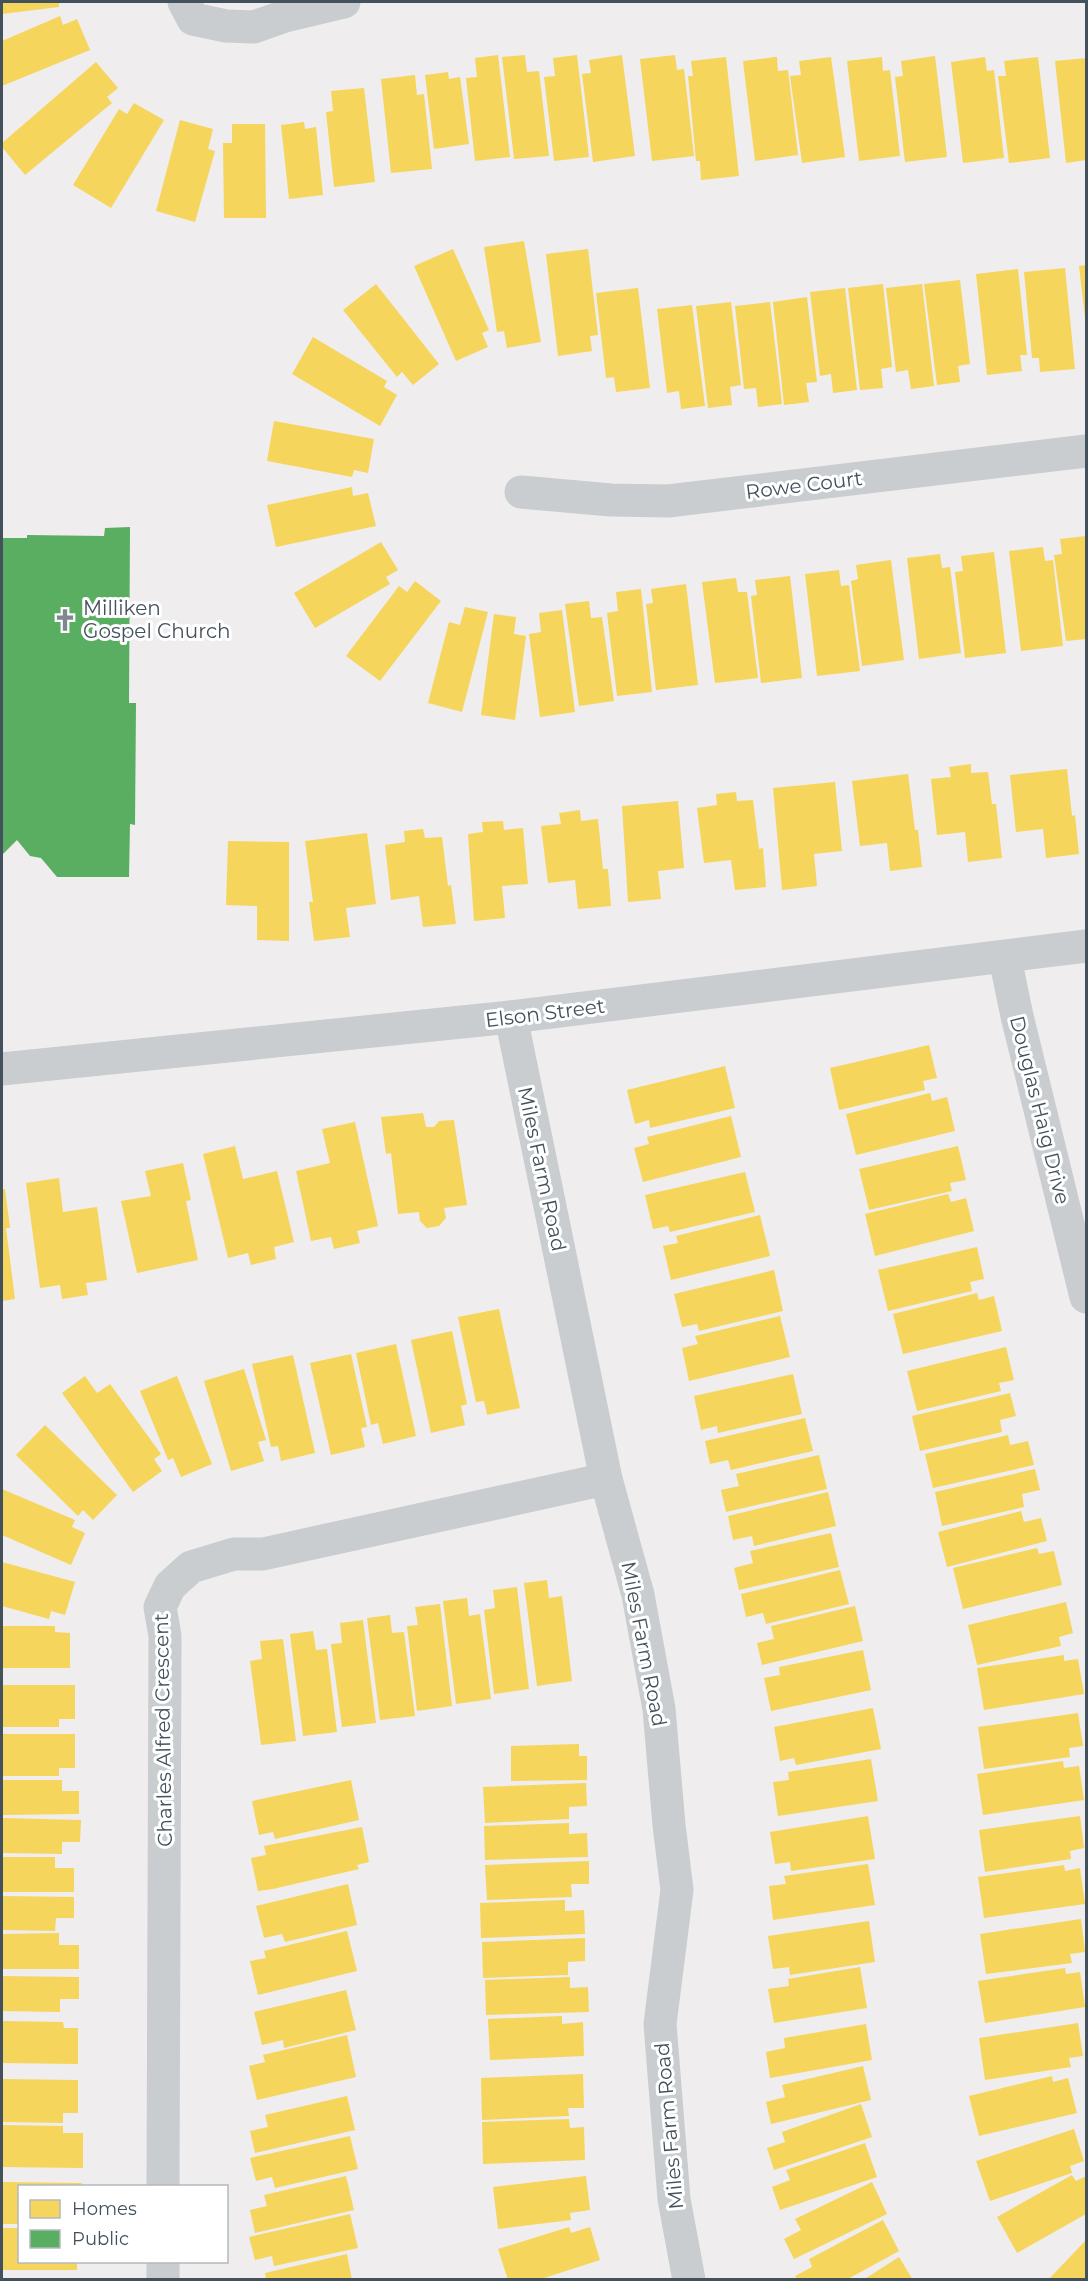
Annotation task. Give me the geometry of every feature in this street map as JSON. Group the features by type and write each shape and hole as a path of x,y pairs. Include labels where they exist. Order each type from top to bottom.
{"street":[{"path":"184,2 193,20 226,27 254,27 285,16 344,2"},
{"name":"Rowe Court","path":"521,492 611,500 668,501 1086,451"},
{"name":"Elson Street","path":"2,1069 511,1017 1005,958 1086,946"},
{"name":"Douglas Haig Drive","path":"1005,958 1086,1298"},
{"name":"Miles Farm Road","path":"511,1017 606,1479 638,1595 659,1709 677,1890 660,2024 674,2199 689,2280"},
{"name":"Charles Alfred Crescent","path":"163,2185 165,1636 160,1606 170,1586 191,1567 234,1554 263,1554 606,1479"},
{"path":"163,2263 163,2280"}],"building: Homes":[{"path":"2,2 59,2 59,7 2,14"},
{"path":"60,16 63,25 77,19 90,50 2,86 2,41"},
{"path":"498,55 510,157 475,161 466,78 477,77 475,58"},
{"path":"525,55 527,72 539,71 549,156 514,159 502,57"},
{"path":"577,55 589,157 554,161 544,77 555,76 553,58"},
{"path":"622,55 635,156 593,162 582,74 591,73 589,60"},
{"path":"675,55 677,70 684,69 694,156 652,161 640,59"},
{"path":"935,56 947,157 905,162 895,77 903,76 901,61"},
{"path":"726,57 739,176 701,180 700,161 696,161 688,76 693,76 691,61"},
{"path":"777,57 778,71 788,70 798,155 755,161 743,61"},
{"path":"831,57 845,157 802,163 790,76 801,75 799,61"},
{"path":"882,57 883,71 890,70 900,156 859,161 847,61"},
{"path":"985,57 987,71 994,70 1004,158 963,163 951,62"},
{"path":"1038,57 1050,158 1009,163 998,76 1006,76 1004,61"},
{"path":"1086,58 1086,160 1066,163 1055,61"},
{"path":"96,62 118,88 107,97 112,103 25,175 2,147 2,143"},
{"path":"448,72 449,79 460,77 469,144 434,149 425,75"},
{"path":"415,75 417,95 424,94 432,169 391,173 381,79"},
{"path":"364,88 375,182 334,187 326,112 333,111 331,91"},
{"path":"134,103 164,120 111,208 73,185 119,109 127,114"},
{"path":"180,120 213,129 208,149 215,151 195,222 156,211"},
{"path":"304,122 305,129 316,127 323,195 289,199 281,125"},
{"path":"232,124 265,124 266,218 224,218 223,143 232,143"},
{"path":"524,241 541,342 507,348 504,331 497,332 484,247"},
{"path":"453,249 489,330 482,333 488,347 456,361 414,266"},
{"path":"588,249 598,335 590,336 592,351 558,356 546,254"},
{"path":"1086,265 1086,318 1085,318 1079,266"},
{"path":"1065,268 1075,369 1040,372 1039,358 1032,358 1024,272"},
{"path":"1018,269 1027,355 1020,355 1022,371 987,375 976,274"},
{"path":"960,280 970,364 958,366 960,382 937,385 924,284"},
{"path":"376,284 439,364 413,385 402,372 397,377 343,310"},
{"path":"883,284 892,367 881,369 883,388 860,390 848,288"},
{"path":"922,284 934,386 911,389 908,370 896,372 886,288"},
{"path":"638,288 650,388 616,392 614,377 606,378 596,293"},
{"path":"845,288 857,390 833,393 831,374 820,376 810,292"},
{"path":"807,297 817,382 806,383 809,402 784,405 773,302"},
{"path":"731,302 741,385 730,387 732,405 708,408 696,306"},
{"path":"770,302 782,404 758,407 756,388 744,389 735,306"},
{"path":"692,305 705,406 681,409 679,391 667,393 657,309"},
{"path":"313,337 387,381 384,387 397,395 380,426 292,374"},
{"path":"274,421 374,439 368,473 354,470 352,477 267,461"},
{"path":"352,487 353,496 368,493 376,526 276,547 267,505"},
{"path":"1086,536 1086,639 1066,641 1054,555 1062,554 1060,539"},
{"path":"381,542 398,570 386,577 390,584 315,628 294,593"},
{"path":"1043,547 1045,561 1053,560 1063,646 1021,651 1009,551"},
{"path":"994,552 1006,653 965,658 955,572 963,571 961,556"},
{"path":"940,554 942,568 950,567 961,653 919,659 907,558"},
{"path":"891,560 904,660 862,666 851,581 858,579 856,565"},
{"path":"839,570 841,586 849,585 860,671 817,676 805,574"},
{"path":"790,576 802,678 761,683 751,596 757,595 755,580"},
{"path":"736,578 738,592 747,592 758,678 715,683 702,582"},
{"path":"415,581 441,601 380,681 346,656 399,586 407,592"},
{"path":"686,584 698,685 656,690 646,604 653,603 651,589"},
{"path":"641,589 652,692 617,696 607,613 618,611 616,592"},
{"path":"589,601 591,618 602,617 614,701 579,706 565,604"},
{"path":"465,607 488,612 462,712 428,703 449,622 460,625"},
{"path":"562,610 575,712 540,717 529,634 541,632 539,613"},
{"path":"494,614 516,617 514,634 526,636 515,720 481,715"},
{"path":"971,764 971,773 988,772 992,804 996,804 1002,858 968,862 965,832 937,835 931,779 951,777 949,767"},
{"path":"1067,769 1079,854 1046,858 1043,829 1016,832 1010,775"},
{"path":"908,774 922,867 890,871 887,843 860,846 852,781"},
{"path":"835,782 842,851 814,854 817,886 782,890 773,788"},
{"path":"736,792 737,801 753,800 759,849 763,848 766,887 735,890 731,860 704,863 697,808 717,805 716,794"},
{"path":"678,801 684,868 658,871 661,899 628,902 622,806"},
{"path":"580,810 581,821 598,819 603,869 608,869 611,906 578,909 575,880 548,883 541,826 561,824 559,813"},
{"path":"503,821 504,830 523,828 528,884 502,886 505,918 474,921 468,834 483,832 482,822"},
{"path":"423,829 425,838 442,837 448,886 451,885 456,924 423,927 419,896 391,900 385,845 405,842 404,831"},
{"path":"367,833 376,904 346,908 350,937 314,941 309,902 313,902 305,841"},
{"path":"228,841 289,842 289,941 257,940 257,906 226,905"},
{"path":"929,1045 937,1078 923,1081 925,1090 839,1110 830,1068"},
{"path":"725,1066 735,1108 650,1128 649,1120 635,1124 627,1090"},
{"path":"930,1093 932,1101 947,1097 955,1131 856,1155 846,1114"},
{"path":"423,1113 426,1127 434,1127 439,1121 454,1120 467,1205 444,1208 446,1218 439,1226 427,1228 420,1221 419,1212 398,1214 391,1153 386,1154 381,1117"},
{"path":"731,1116 741,1157 643,1182 634,1148 649,1144 647,1137"},
{"path":"355,1122 378,1226 357,1231 360,1243 334,1249 331,1237 311,1241 296,1171 330,1163 322,1129"},
{"path":"235,1146 243,1179 277,1171 294,1242 274,1247 276,1259 251,1265 248,1253 228,1258 203,1154"},
{"path":"958,1146 966,1180 950,1183 952,1191 869,1210 859,1169"},
{"path":"183,1163 191,1200 186,1201 198,1260 137,1273 121,1201 151,1196 145,1171"},
{"path":"745,1172 755,1212 670,1232 668,1226 653,1229 645,1195"},
{"path":"59,1178 63,1212 97,1207 107,1280 86,1283 88,1295 62,1299 60,1285 40,1288 26,1183"},
{"path":"2,1189 5,1189 10,1228 6,1228 15,1299 2,1301"},
{"path":"948,1194 951,1202 966,1198 974,1231 875,1256 865,1214"},
{"path":"760,1215 770,1256 671,1280 663,1246 678,1243 676,1236"},
{"path":"977,1247 984,1279 970,1282 972,1291 888,1311 878,1270"},
{"path":"774,1270 783,1311 699,1331 697,1324 682,1327 674,1294"},
{"path":"977,1293 979,1300 994,1296 1002,1331 903,1354 893,1314"},
{"path":"499,1309 520,1408 487,1415 484,1401 476,1402 458,1317"},
{"path":"780,1316 790,1357 689,1381 682,1348 698,1344 695,1336"},
{"path":"452,1331 467,1404 461,1406 465,1425 431,1433 411,1340"},
{"path":"396,1344 416,1436 383,1444 378,1423 371,1425 356,1353"},
{"path":"1006,1347 1014,1380 999,1383 1001,1391 917,1411 907,1371"},
{"path":"351,1354 367,1427 361,1428 365,1447 331,1455 310,1363"},
{"path":"293,1355 315,1453 281,1461 278,1446 271,1447 252,1364"},
{"path":"244,1369 266,1440 258,1442 264,1461 231,1471 204,1381"},
{"path":"793,1374 802,1414 718,1433 717,1426 701,1430 694,1396"},
{"path":"85,1376 97,1393 110,1384 161,1454 154,1459 162,1471 133,1492 62,1393"},
{"path":"177,1376 212,1464 181,1477 173,1458 168,1460 140,1391"},
{"path":"1010,1393 1016,1416 1000,1420 1002,1432 920,1451 912,1416"},
{"path":"805,1418 813,1451 731,1470 728,1460 710,1464 705,1441"},
{"path":"45,1425 117,1495 93,1520 83,1510 78,1516 16,1455"},
{"path":"1008,1435 1010,1445 1028,1441 1034,1465 933,1488 925,1454"},
{"path":"819,1455 827,1489 726,1512 721,1490 739,1486 736,1474"},
{"path":"1035,1469 1040,1490 1022,1494 1024,1507 942,1526 935,1492"},
{"path":"2,1489 75,1520 72,1527 85,1533 71,1565 2,1535"},
{"path":"828,1492 836,1526 754,1546 752,1536 733,1540 728,1516"},
{"path":"1021,1511 1024,1522 1041,1518 1047,1541 947,1567 938,1532"},
{"path":"831,1533 839,1567 739,1590 734,1568 753,1563 750,1551"},
{"path":"1037,1548 1039,1554 1054,1551 1062,1585 963,1609 953,1568"},
{"path":"2,1562 75,1582 65,1615 51,1611 49,1619 2,1606"},
{"path":"840,1570 849,1604 766,1624 763,1613 746,1617 741,1594"},
{"path":"547,1580 549,1598 562,1596 572,1681 537,1686 524,1583"},
{"path":"517,1587 529,1689 494,1694 484,1610 495,1608 493,1590"},
{"path":"467,1598 469,1616 480,1614 491,1699 456,1704 443,1601"},
{"path":"1066,1602 1073,1633 1059,1637 1061,1646 977,1665 968,1625"},
{"path":"440,1604 452,1706 417,1711 407,1626 418,1625 415,1607"},
{"path":"855,1606 863,1641 762,1665 757,1643 774,1639 771,1626"},
{"path":"390,1615 392,1633 404,1632 415,1716 380,1720 367,1618"},
{"path":"363,1620 376,1723 342,1727 331,1644 342,1643 340,1623"},
{"path":"2,1626 55,1626 55,1632 70,1633 70,1668 2,1668"},
{"path":"313,1631 316,1650 327,1649 337,1732 303,1736 290,1634"},
{"path":"283,1639 296,1741 261,1745 250,1661 262,1659 260,1641"},
{"path":"863,1650 871,1690 771,1711 764,1678 780,1675 779,1667"},
{"path":"1064,1655 1064,1661 1078,1659 1084,1694 984,1710 977,1668"},
{"path":"2,1685 75,1685 75,1719 59,1719 59,1727 2,1727"},
{"path":"873,1708 881,1749 796,1765 794,1758 780,1761 774,1727"},
{"path":"1078,1713 1083,1746 1069,1748 1070,1757 984,1769 978,1727"},
{"path":"2,1734 75,1734 75,1768 59,1768 59,1776 2,1776"},
{"path":"579,1744 579,1756 587,1756 587,1780 511,1781 511,1746"},
{"path":"871,1759 878,1801 778,1816 773,1782 789,1780 788,1772"},
{"path":"1063,1761 1064,1768 1079,1766 1084,1800 983,1815 977,1774"},
{"path":"2,1780 62,1780 62,1791 79,1791 79,1814 2,1815"},
{"path":"351,1780 359,1820 275,1839 273,1832 259,1835 252,1801"},
{"path":"586,1783 587,1806 569,1807 569,1819 485,1823 483,1787"},
{"path":"868,1816 875,1859 791,1871 790,1862 775,1864 770,1832"},
{"path":"1080,1816 1084,1848 1070,1851 1071,1859 985,1872 979,1830"},
{"path":"2,1818 81,1820 80,1842 62,1842 62,1854 2,1853"},
{"path":"569,1823 569,1834 587,1833 588,1857 485,1860 484,1826"},
{"path":"362,1827 369,1862 357,1865 359,1869 258,1891 251,1858 266,1855 264,1846"},
{"path":"2,1857 55,1857 55,1868 74,1868 74,1892 2,1892"},
{"path":"589,1861 589,1884 571,1884 572,1897 487,1900 485,1865"},
{"path":"868,1864 875,1905 773,1920 769,1886 786,1884 784,1876"},
{"path":"1064,1865 1065,1871 1080,1868 1085,1904 984,1918 978,1877"},
{"path":"348,1884 357,1925 285,1942 282,1934 264,1938 256,1906"},
{"path":"2,1896 74,1897 74,1918 56,1918 55,1931 2,1930"},
{"path":"565,1900 565,1911 584,1910 585,1934 481,1938 480,1903"},
{"path":"1081,1919 1085,1952 1070,1954 1072,1963 986,1974 980,1934"},
{"path":"869,1921 875,1962 790,1975 789,1967 773,1969 768,1936"},
{"path":"347,1931 357,1971 258,1995 250,1961 266,1958 264,1951"},
{"path":"59,1933 59,1945 79,1945 79,1969 2,1969 2,1934"},
{"path":"585,1938 585,1961 568,1962 568,1975 483,1978 482,1942"},
{"path":"860,1967 867,2008 774,2023 768,1989 789,1986 788,1979"},
{"path":"1065,1968 1066,1974 1080,1972 1085,2007 985,2023 978,1981"},
{"path":"2,1976 79,1977 79,1999 60,1999 60,2012 2,2011"},
{"path":"570,1977 570,1988 588,1987 589,2012 486,2015 485,1980"},
{"path":"346,1990 356,2030 284,2048 283,2040 262,2045 254,2012"},
{"path":"562,2016 562,2024 583,2022 584,2056 490,2060 488,2019"},
{"path":"2,2021 63,2022 64,2028 78,2028 78,2064 2,2063"},
{"path":"1078,2023 1083,2056 1069,2058 1071,2067 985,2080 979,2038"},
{"path":"866,2024 872,2060 770,2078 766,2052 785,2048 784,2038"},
{"path":"347,2035 356,2077 257,2100 249,2066 265,2062 263,2055"},
{"path":"863,2066 871,2100 771,2124 766,2102 785,2097 782,2085"},
{"path":"583,2074 584,2108 568,2108 569,2116 482,2120 481,2078"},
{"path":"1052,2076 1053,2082 1068,2078 1077,2113 979,2136 969,2096"},
{"path":"2,2079 78,2080 78,2113 63,2113 63,2123 2,2122"},
{"path":"347,2096 355,2130 255,2153 250,2131 268,2127 265,2115"},
{"path":"861,2104 872,2137 774,2170 767,2148 785,2142 782,2132"},
{"path":"569,2119 570,2128 584,2127 585,2160 483,2164 482,2122"},
{"path":"2,2125 63,2126 63,2133 83,2133 83,2168 2,2167"},
{"path":"1074,2129 1084,2161 1070,2166 1072,2173 990,2201 976,2161"},
{"path":"350,2136 358,2169 275,2188 272,2177 256,2181 250,2158"},
{"path":"865,2143 877,2177 780,2210 772,2187 790,2180 786,2170"},
{"path":"1072,2175 1076,2181 1086,2176 1086,2214 1017,2253 997,2217"},
{"path":"346,2176 354,2210 255,2233 250,2210 267,2206 264,2195"},
{"path":"586,2176 590,2210 570,2213 571,2220 498,2229 493,2187"},
{"path":"2,2182 82,2183 82,2185 18,2185 18,2224 2,2224"},
{"path":"872,2182 887,2214 794,2259 784,2239 801,2230 795,2219"},
{"path":"350,2214 358,2248 274,2266 272,2256 255,2260 249,2237"},
{"path":"883,2220 899,2251 846,2280 797,2280 795,2276 812,2267 809,2259"},
{"path":"569,2227 571,2233 590,2227 600,2260 538,2280 508,2280 498,2249"},
{"path":"2,2228 18,2228 18,2263 77,2263 77,2270 2,2270"},
{"path":"1086,2240 1086,2280 1048,2280"},
{"path":"347,2254 352,2280 266,2280 265,2273"},
{"path":"899,2257 913,2280 863,2280"}],"building: Public":[{"name":"Milliken Gospel Church","path":"130,527 129,703 136,703 135,825 130,824 129,877 57,877 41,858 30,856 17,840 2,855 2,538 27,538 27,535 104,536 105,528"}],"place":[{"name":"Milliken Gospel Church","path":"65,620"}]}
